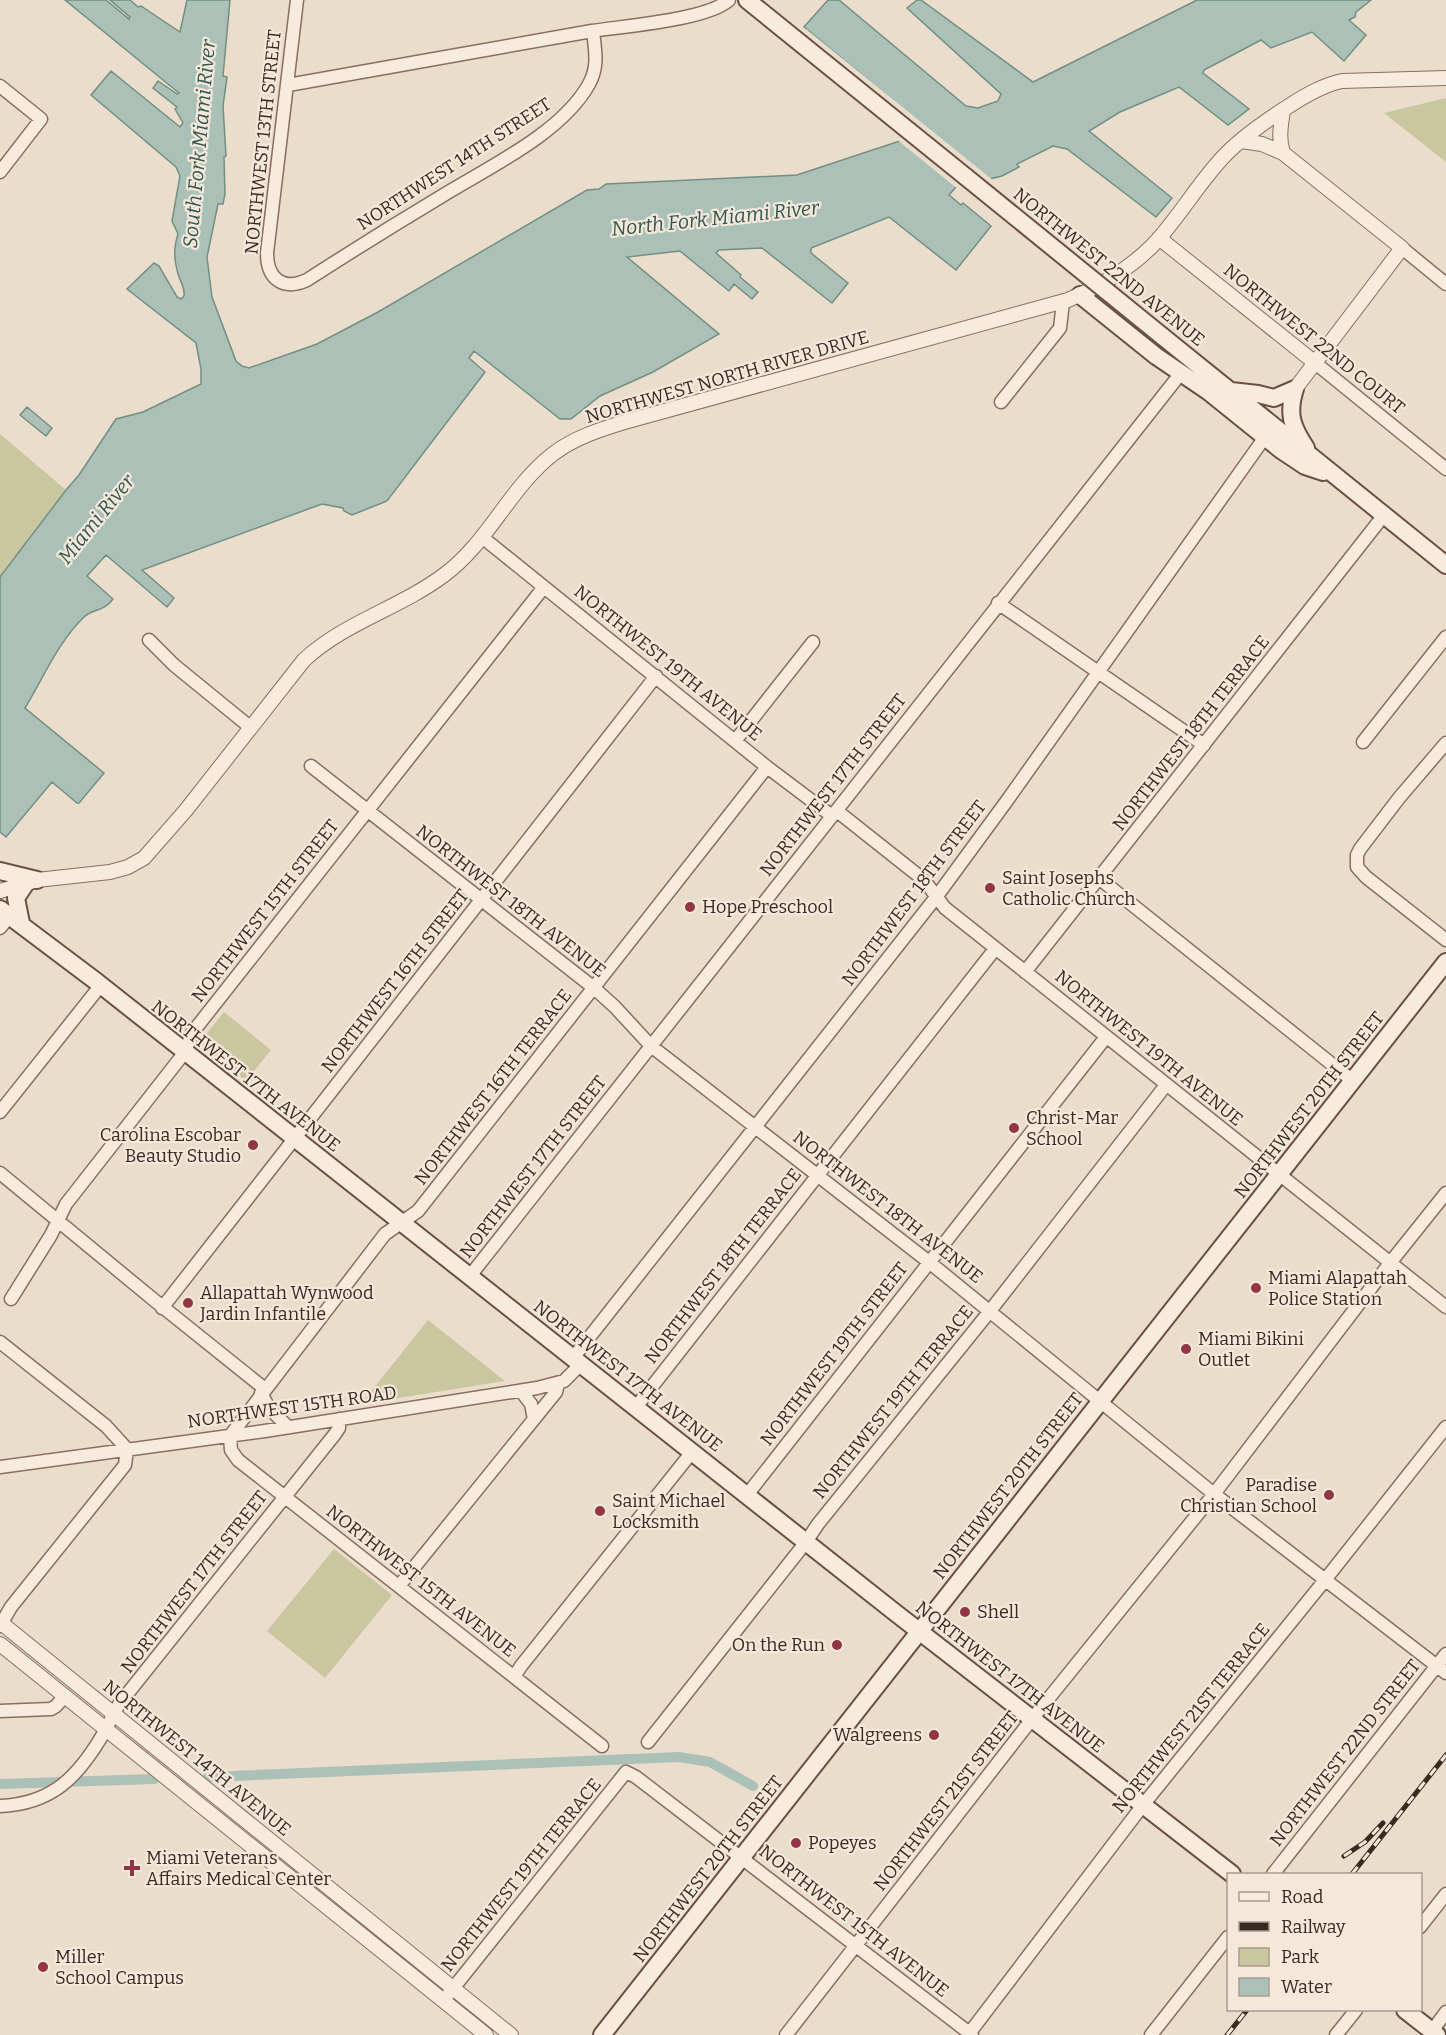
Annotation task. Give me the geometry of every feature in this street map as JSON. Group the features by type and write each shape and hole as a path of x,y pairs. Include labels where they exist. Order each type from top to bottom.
{"main road":[{"name":"NORTHWEST 22ND AVENUE","path":"747,0 1446,565"},
{"path":"1080,295 1149,351 1209,392 1305,466 1338,478"},
{"path":"1231,391 1274,398 1295,388"},
{"path":"1295,388 1290,403 1291,418 1300,439 1314,459"},
{"path":"0,871 32,881 16,898 8,919"},
{"name":"NORTHWEST 17TH AVENUE","path":"8,919 101,985 747,1496 1229,1873"},
{"name":"NORTHWEST 20TH STREET","path":"602,2035 1446,962"},
{"path":"1405,2011 1435,2033"}],"street":[{"name":"NORTHWEST 13TH STREET","path":"282,282 269,269 267,253 297,0"},
{"path":"288,85 592,31 657,22 719,7 729,0"},
{"name":"NORTHWEST 14TH STREET","path":"282,282 293,285 307,280 548,130 574,105 593,77 596,62 592,31"},
{"name":"NORTHWEST NORTH RIVER DRIVE","path":"0,880 32,881 91,875 136,864 150,853 172,828 296,669 320,645 343,630 432,584 451,570 482,537 527,480 545,461 566,446 594,432 765,382 1063,302 1080,295 1114,276 1160,238 1220,161 1241,141 1283,110 1320,88 1342,81 1446,78"},
{"path":"0,86 41,119 0,172"},
{"path":"1283,110 1280,145 1283,153"},
{"path":"1241,141 1262,144 1283,153 1446,284"},
{"name":"NORTHWEST 22ND COURT","path":"1160,238 1446,469"},
{"path":"1295,388 1402,248"},
{"path":"1001,402 1059,328 1063,302"},
{"name":"NORTHWEST 17TH STREET","path":"470,1276 1181,373"},
{"name":"NORTHWEST 18TH STREET","path":"577,1361 937,896 1265,437"},
{"name":"NORTHWEST 18TH TERRACE","path":"1025,972 1384,515"},
{"name":"NORTHWEST 19TH AVENUE","path":"482,537 767,767 834,813 924,880 945,908 995,949 1446,1307"},
{"name":"NORTHWEST 15TH STREET","path":"11,1299 42,1250 66,1204 185,1052 192,1033 544,587"},
{"path":"998,603 1204,745"},
{"path":"1363,742 1446,637"},
{"path":"149,640 174,664 250,727"},
{"path":"735,741 813,642"},
{"name":"NORTHWEST 16TH STREET","path":"162,1308 656,676"},
{"path":"1446,743 1399,798 1359,849 1357,855 1357,867 1366,878 1446,940"},
{"name":"NORTHWEST 18TH AVENUE","path":"311,766 594,988 651,1046 929,1262 1214,1494 1441,1670"},
{"name":"NORTHWEST 16TH TERRACE","path":"230,1436 385,1234 418,1211 767,767"},
{"path":"1100,879 1353,1081"},
{"name":"NORTHWEST NORTH RIVER DRIVE","path":"0,891 32,881"},
{"name":"NORTHWEST 18TH TERRACE","path":"636,1407 995,949"},
{"path":"0,1112 101,985"},
{"name":"NORTHWEST 19TH STREET","path":"747,1496 1106,1037"},
{"name":"NORTHWEST 19TH TERRACE","path":"648,1742 1166,1085"},
{"path":"0,1173 263,1391 269,1408 288,1427"},
{"name":"NORTHWEST 21ST STREET","path":"786,2035 920,1860 1214,1494 1446,1193"},
{"path":"0,1342 106,1426 127,1449 125,1465 11,1607 1,1624"},
{"path":"399,1586 556,1392 558,1384 567,1380 577,1361"},
{"name":"NORTHWEST 15TH ROAD","path":"0,1467 230,1436 558,1384"},
{"path":"521,1391 531,1404 534,1419"},
{"name":"NORTHWEST 17TH STREET","path":"0,1806 27,1804 52,1793 68,1780 106,1729 120,1703 339,1428 339,1419"},
{"name":"NORTHWEST 21ST TERRACE","path":"970,2034 1143,1804 1326,1580 1446,1427"},
{"name":"NORTHWEST 15TH AVENUE","path":"230,1436 231,1450 238,1460 602,1746"},
{"path":"514,1677 692,1452"},
{"name":"NORTHWEST 14TH AVENUE","path":"1,1624 511,2035"},
{"name":"NORTHWEST 14TH AVENUE","path":"0,1644 486,2035"},
{"name":"NORTHWEST 22ND STREET","path":"1275,1873 1441,1670 1446,1654"},
{"path":"0,1711 51,1709 57,1706 65,1696"},
{"name":"NORTHWEST 19TH TERRACE","path":"443,2001 626,1772"},
{"name":"NORTHWEST 15TH AVENUE","path":"626,1772 636,1777 742,1857 970,2034"},
{"path":"1422,1924 1446,1894"},
{"path":"1151,2035 1227,1937"},
{"path":"1336,2035 1355,2011"},
{"path":"1435,2033 1446,2012"}],"green space":[{"path":"1446,98 1446,162 1384,113"},
{"path":"0,434 66,490 0,577"},
{"path":"224,1012 271,1050 246,1081 199,1043"},
{"path":"428,1320 505,1381 361,1404"},
{"path":"334,1549 392,1595 325,1678 267,1631"}],"water":[{"path":"65,0 106,0 129,19 130,17 110,0 130,0 180,32 187,0 230,0 223,76 227,77 223,106 226,156 224,157 225,194 223,204 218,204 207,257 212,297 236,361 249,368 317,344 378,312 587,190 599,189 606,184 797,175 930,131 804,27 828,0 839,0 966,106 978,108 998,101 1001,94 907,8 917,0 921,0 1033,82 1197,0 1371,0 1356,12 1355,17 1349,20 1366,35 1344,61 1312,32 1271,48 1261,40 1204,70 1203,73 1249,109 1228,125 1179,87 1120,112 1089,131 1172,198 1156,217 1067,149 1053,146 1017,164 1019,167 1002,176 956,187 949,195 961,205 963,203 991,226 956,270 889,217 811,248 811,253 848,283 832,303 762,248 719,250 716,253 758,292 752,299 734,284 729,291 680,251 627,257 719,334 653,372 600,396 571,419 560,419 474,351 469,358 485,372 387,501 352,515 343,508 322,504 142,570 174,598 167,607 106,555 87,576 113,599 105,606 86,615 74,627 25,708 104,773 79,803 52,782 6,837 0,832 0,577 79,475 116,419 143,412 201,384 201,369 196,343 127,289 154,263 159,266 177,297 181,299 184,296 175,261 178,234 172,221 180,176 176,167 91,95 111,71 180,127 183,123 175,109 177,107 153,88 158,81 177,94 179,93"},
{"path":"27,407 52,428 46,436 20,415"}],"pier":[{"path":"806,29 994,181 959,190 895,138 924,130 805,31"}],"waterway":[{"path":"208,1777 679,1757 710,1762 753,1786"},
{"path":"0,1784 154,1779"}],"railway":[{"path":"1353,1873 1446,1755"},
{"path":"1344,1856 1365,1842 1383,1823"},
{"path":"1227,2035 1246,2011"}],"place":[{"name":"Saint Josephs Catholic Church","path":"990,888"},
{"name":"Hope Preschool","path":"690,907"},
{"name":"Christ-Mar School","path":"1014,1128"},
{"name":"Carolina Escobar Beauty Studio","path":"253,1145"},
{"name":"Miami Alapattah Police Station","path":"1256,1288"},
{"name":"Allapattah Wynwood Jardin Infantile","path":"188,1303"},
{"name":"Miami Bikini Outlet","path":"1186,1349"},
{"name":"Paradise Christian School","path":"1329,1495"},
{"name":"Saint Michael Locksmith","path":"600,1511"},
{"name":"Shell","path":"965,1612"},
{"name":"On the Run","path":"837,1645"},
{"name":"Walgreens","path":"934,1735"},
{"name":"Popeyes","path":"796,1843"},
{"name":"Miami Veterans Affairs Medical Center","path":"132,1868"},
{"name":"Miller School Campus","path":"43,1967"}],"water label":[{"name":"South Fork Miami River","path":"199,144"},
{"name":"North Fork Miami River","path":"715,218"},
{"name":"Miami River","path":"96,519"}]}
